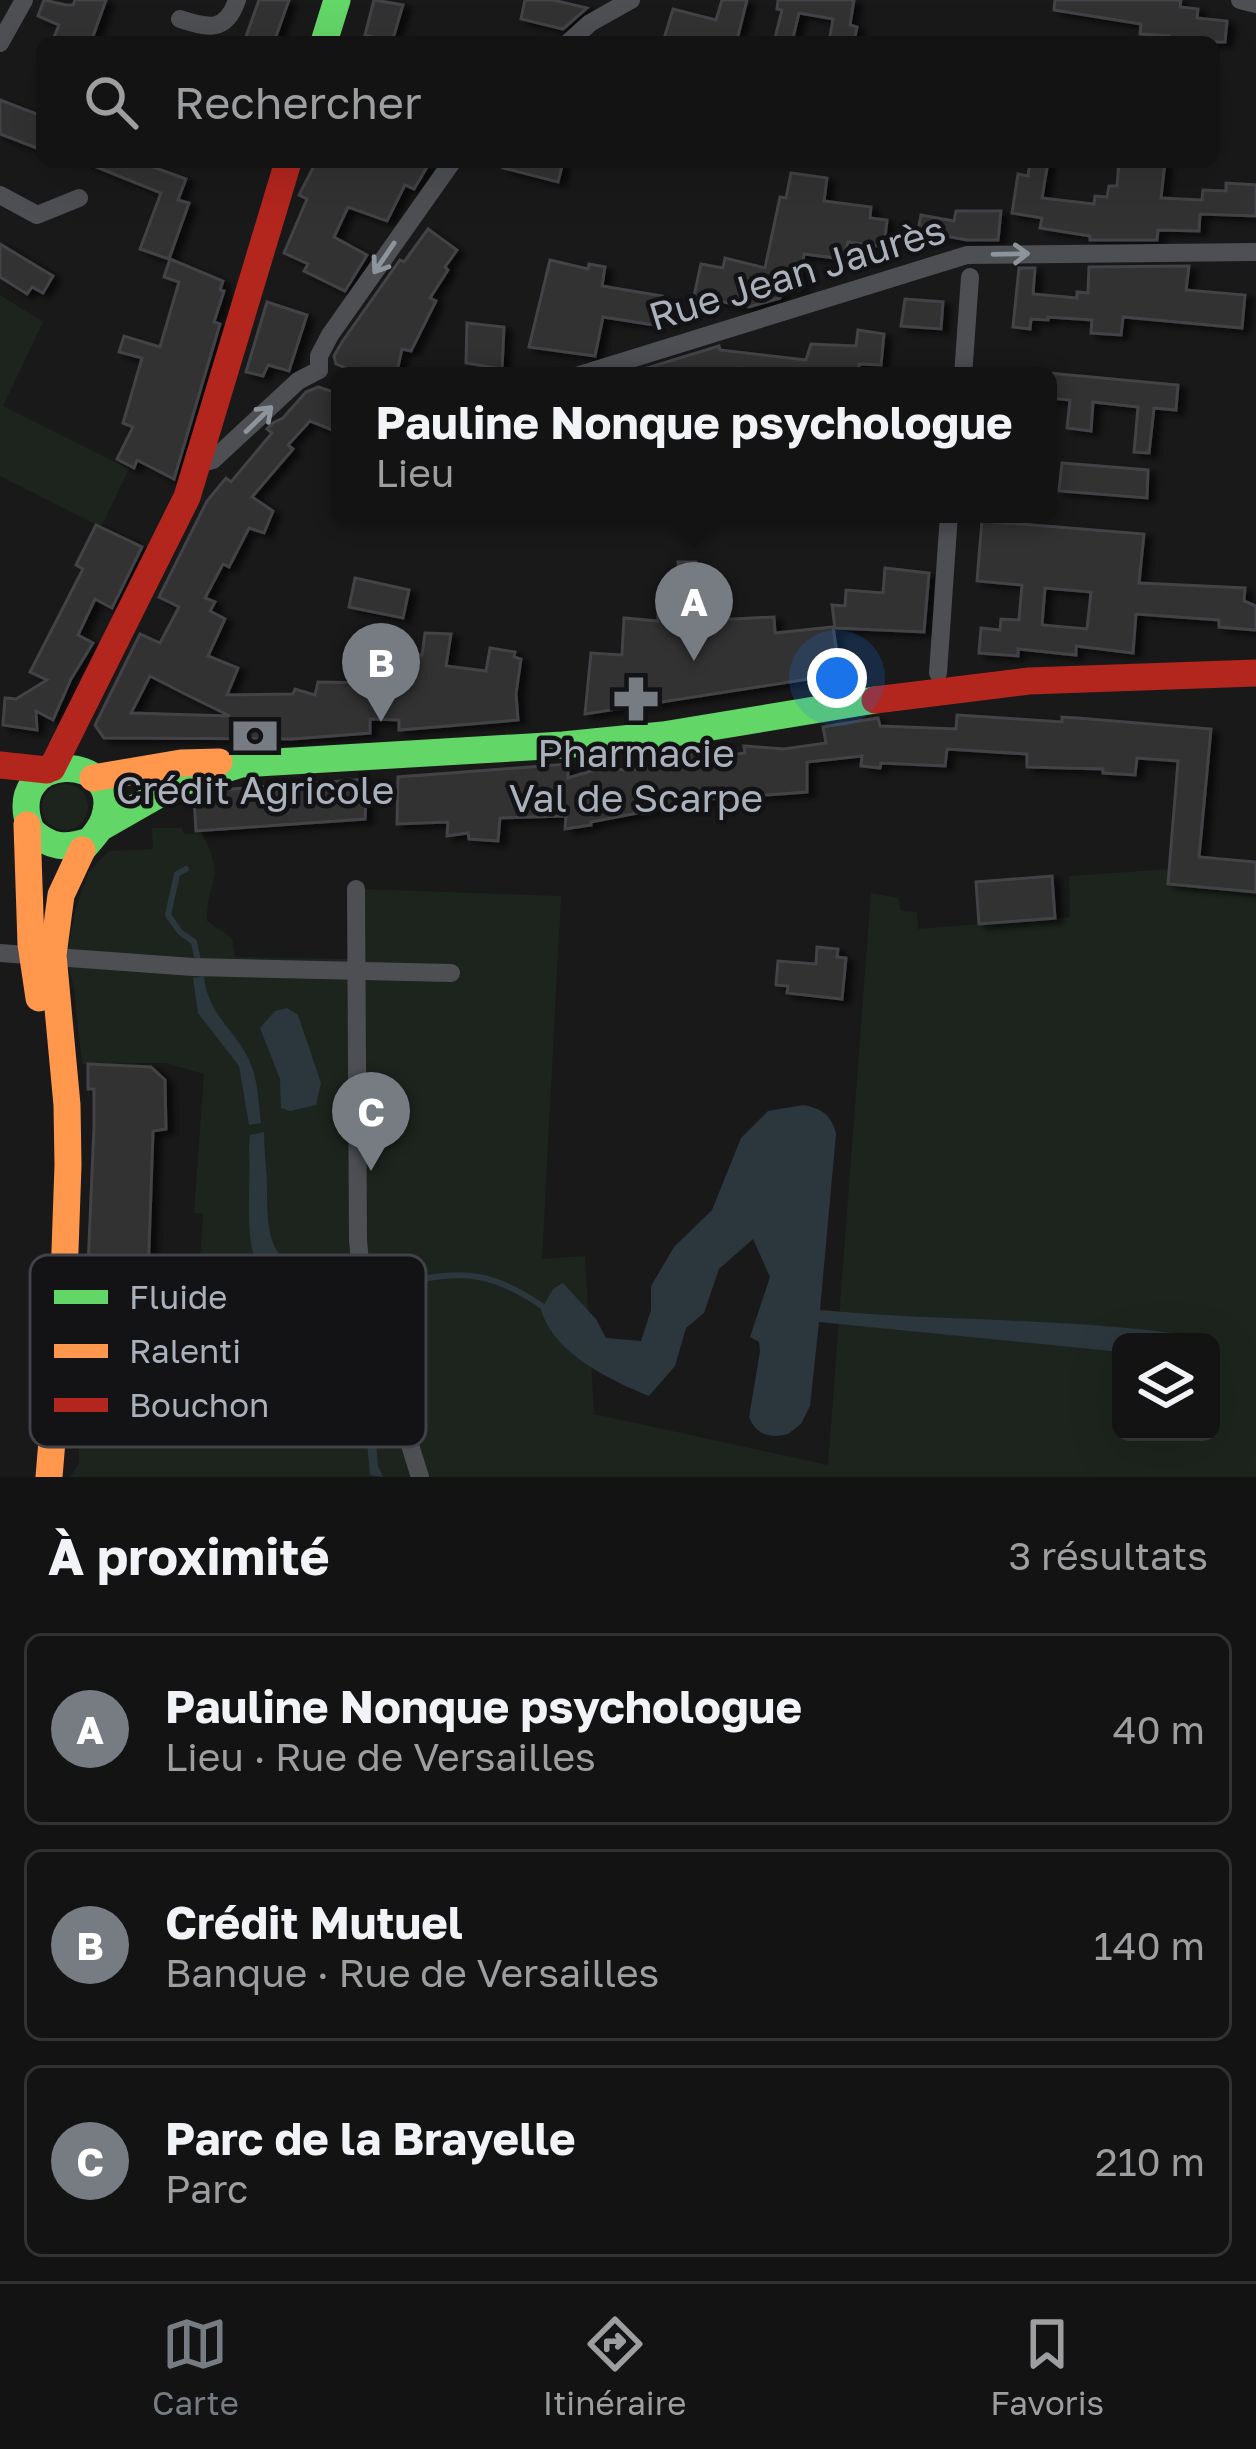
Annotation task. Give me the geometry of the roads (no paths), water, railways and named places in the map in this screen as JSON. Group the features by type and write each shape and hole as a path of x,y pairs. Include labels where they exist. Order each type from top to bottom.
{"main road":[{"path":"326,36 337,0"},
{"path":"63,1255 67,1092 43,954 26,817 28,788 50,769 172,533 198,464 287,168"},
{"path":"0,765 74,767 91,776 181,763 241,764 663,735 935,684 986,686 1256,673"},
{"path":"43,954 74,862 95,834 106,802 78,743 84,704"},
{"path":"0,784 40,841 75,848 177,784 241,764"}],"street":[{"path":"0,44 24,0"},
{"path":"179,20 219,27 237,0"},
{"path":"576,36 631,0"},
{"path":"1240,0 1256,4"},
{"path":"319,370 319,356 330,334 448,168"},
{"path":"0,195 38,215 79,198"},
{"name":"Rue Jean Jaurès","path":"605,367 967,255 1256,253"},
{"path":"964,367 970,277"},
{"path":"198,464 213,460 298,381 319,370"},
{"path":"319,370 331,376"},
{"path":"935,684 948,523"},
{"path":"356,889 361,1255"},
{"path":"0,953 200,967 452,973"},
{"path":"411,1447 420,1477"}],"waterway":[{"path":"186,869 177,874 168,915 194,942 199,965"},
{"path":"426,1278 477,1277 519,1292 545,1308"}],"place":[{"name":"Pauline Nonque psychologue","path":"694,661"},
{"name":"Pharmacie Val de Scarpe","path":"636,699"},
{"name":"Crédit Mutuel","path":"381,722"},
{"name":"Crédit Agricole","path":"255,736"},
{"name":"Parc de la Brayelle","path":"371,1171"}]}
